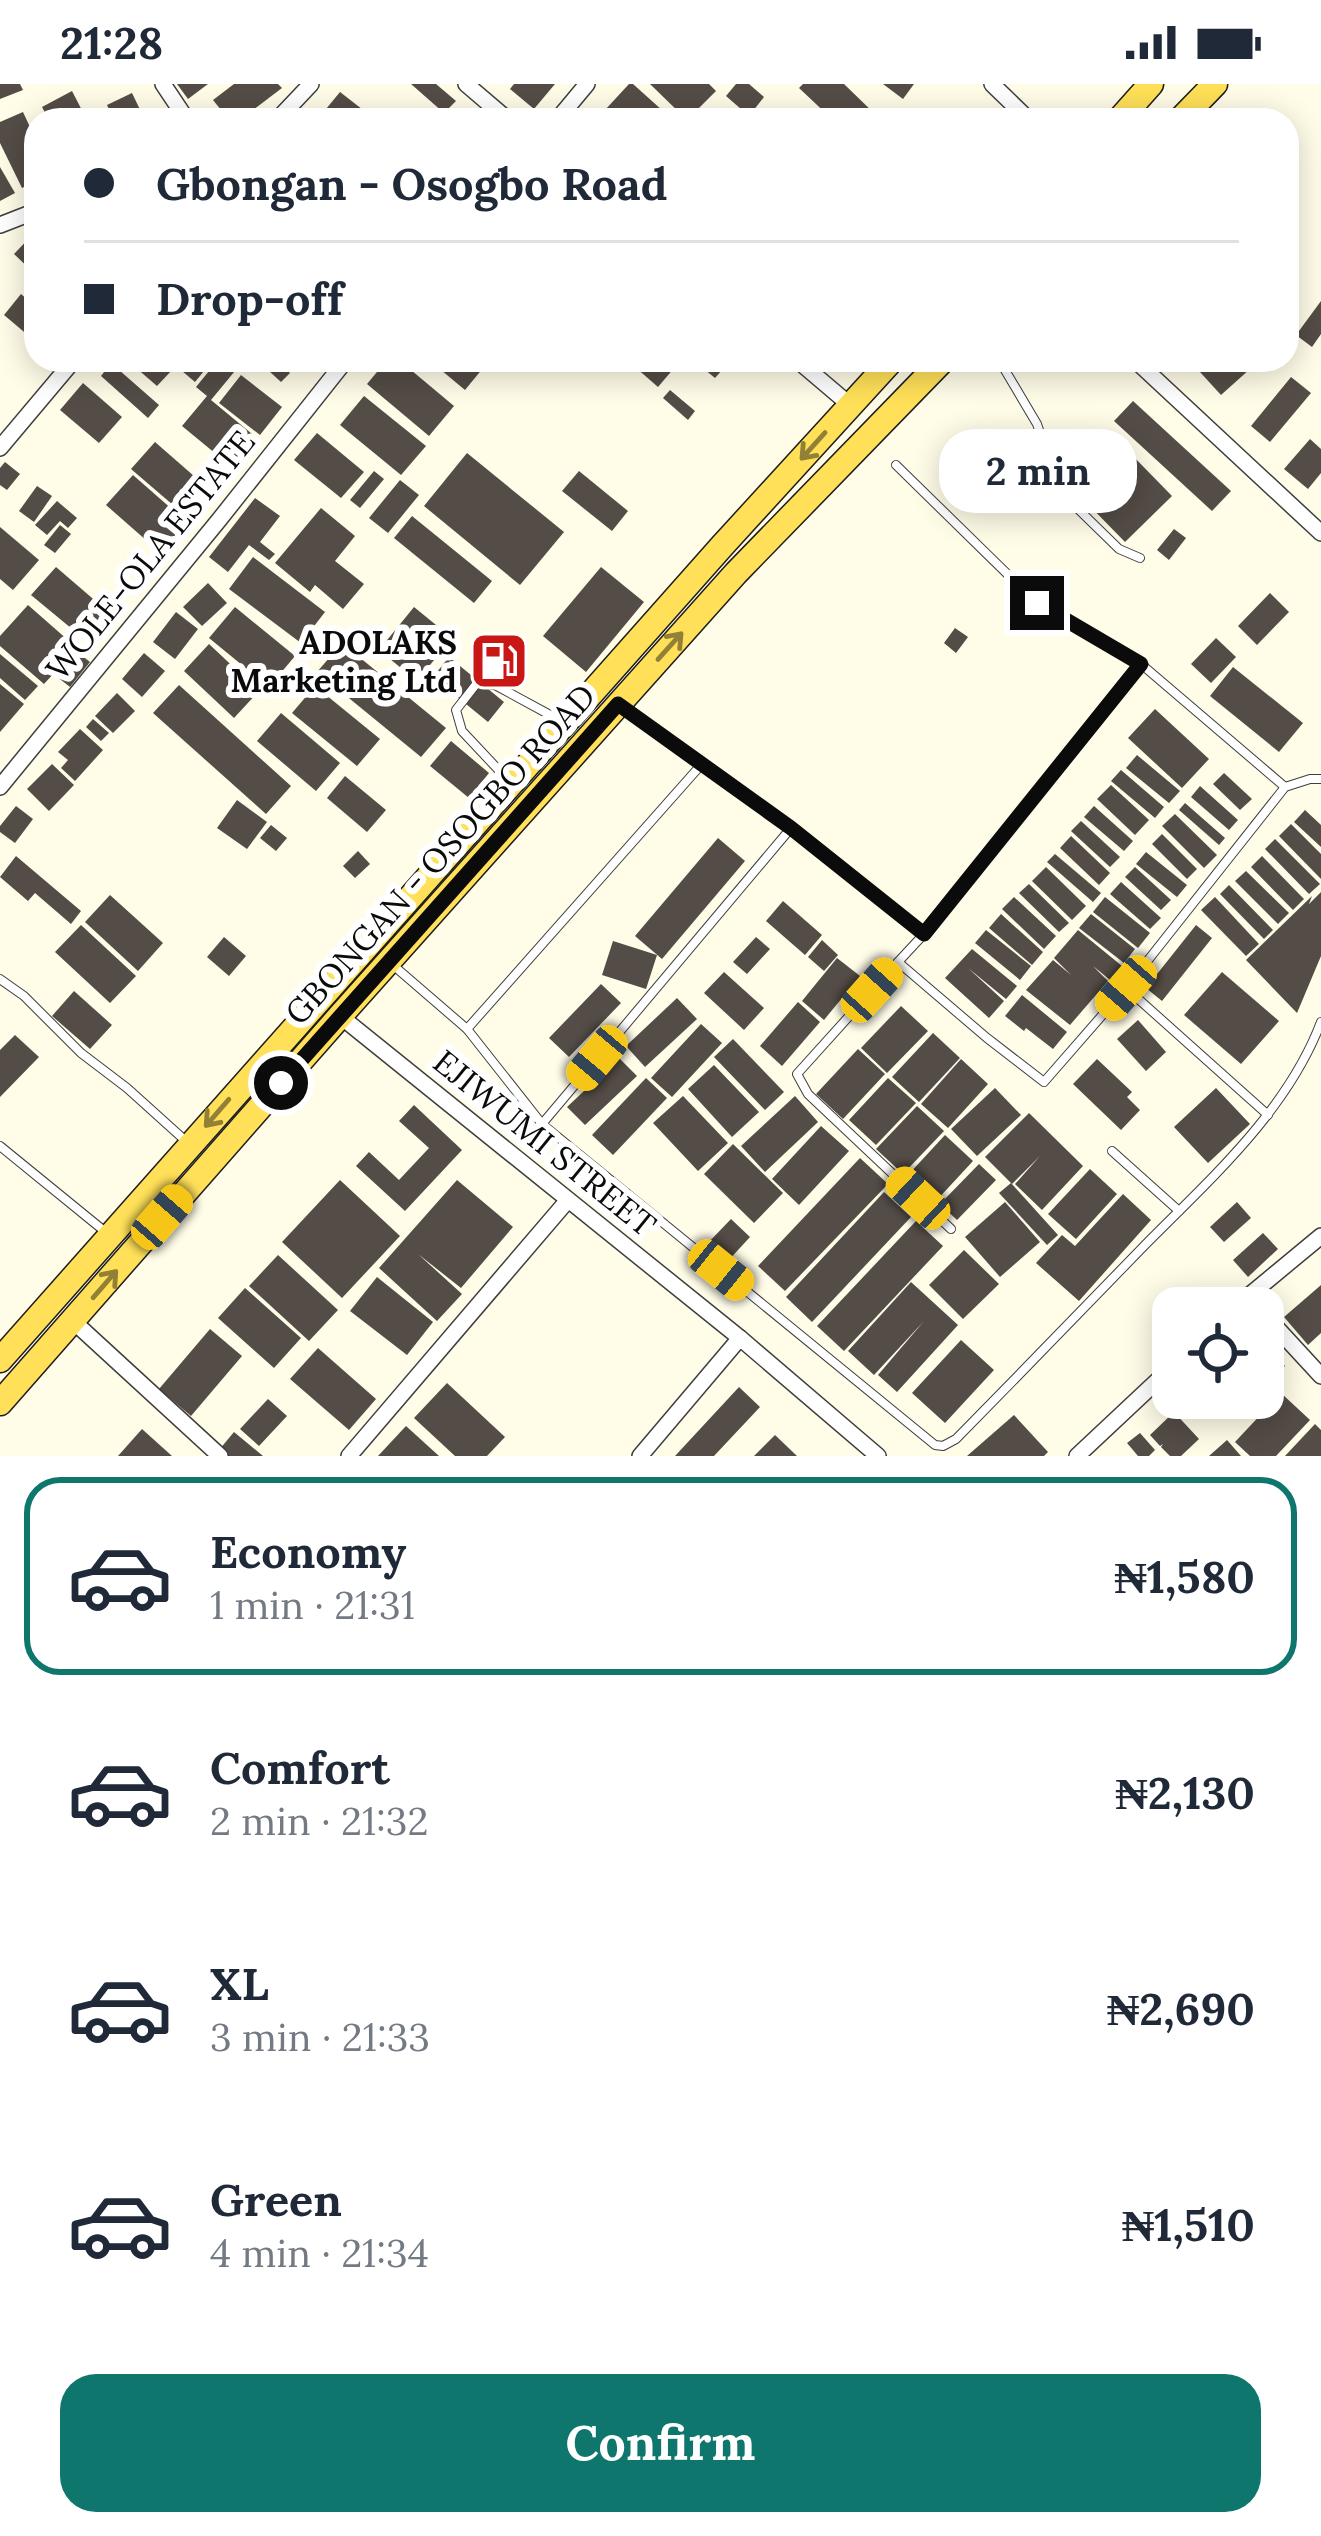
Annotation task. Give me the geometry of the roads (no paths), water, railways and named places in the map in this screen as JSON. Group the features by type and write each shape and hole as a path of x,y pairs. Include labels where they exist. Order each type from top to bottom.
{"main road":[{"path":"1129,108 1150,84"},
{"path":"1192,108 1214,85"},
{"name":"GBONGAN - OSOGBO ROAD","path":"0,1360 881,372"},
{"name":"GBONGAN - OSOGBO ROAD","path":"0,1403 736,573 931,372"}],"street":[{"path":"288,108 311,84"},
{"path":"466,84 494,108"},
{"path":"567,108 587,84"},
{"path":"992,84 1011,91"},
{"path":"0,448 64,372"},
{"name":"WOLE-OLA ESTATE","path":"0,787 336,372"},
{"path":"811,372 850,405"},
{"path":"1148,372 1321,533"},
{"name":"EJIWUMI STREET","path":"340,1016 740,1338 878,1456"},
{"path":"349,1456 568,1200"},
{"path":"1270,1287 1321,1236"},
{"path":"73,1321 220,1456"},
{"path":"640,1456 740,1338"},
{"path":"1284,1339 1321,1376"},
{"path":"1076,1456 1152,1385"}],"lane":[{"path":"1006,372 1078,509 1119,548 1140,557"},
{"path":"896,465 1037,603 1141,664 1285,787"},
{"path":"951,1229 808,1094 796,1074 924,934 1141,664"},
{"path":"511,783 462,731 456,710 477,683 495,685 564,723"},
{"path":"618,704 791,828 924,934"},
{"path":"467,1029 701,765"},
{"path":"898,962 1044,1082 1126,988 1285,787 1321,779"},
{"path":"542,1124 791,828"},
{"path":"388,962 467,1029 542,1124 935,1445 944,1446 956,1439 1268,1115 1314,1042 1321,1022"},
{"path":"0,979 190,1144"},
{"path":"1126,988 1268,1115"},
{"path":"0,1146 110,1235"},
{"path":"1112,1151 1179,1211"}],"place":[{"name":"ADOLAKS Marketing Ltd","path":"499,661"}]}
